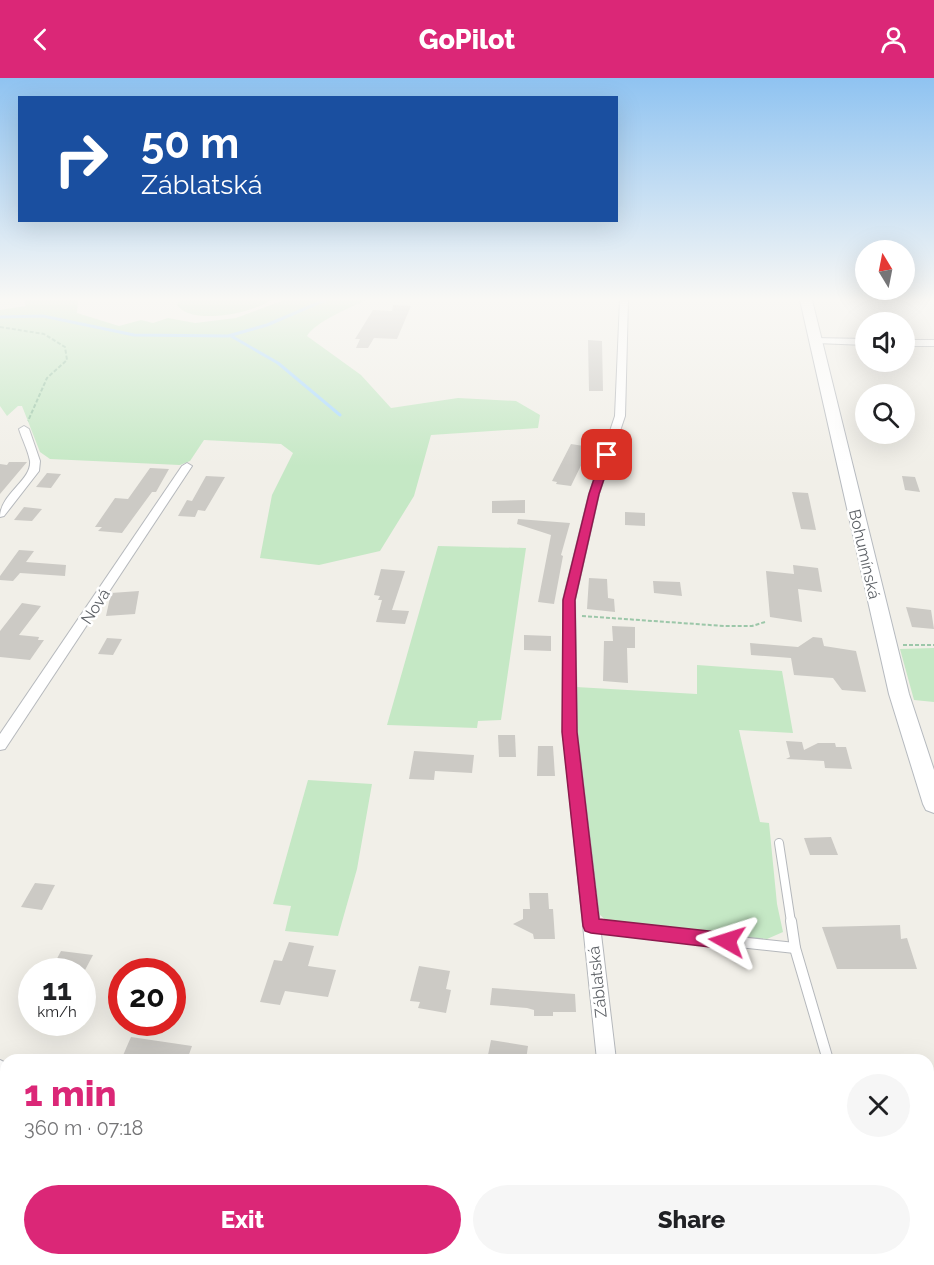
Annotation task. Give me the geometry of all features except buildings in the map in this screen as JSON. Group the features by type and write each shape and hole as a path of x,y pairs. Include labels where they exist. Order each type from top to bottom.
{"main road":[{"name":"Bohumínská","path":"820,355 899,694 934,804"}],"street":[{"name":"Záblatská","path":"605,1054 570,732 569,600 594,494 620,416 622,355"},
{"path":"0,514 34,471 35,461 24,429"},
{"name":"Nová","path":"0,745 187,466"}],"lane":[{"path":"779,843 795,948 826,1054"},
{"path":"591,926 795,948"}],"path":[{"path":"24,429 47,378 67,360 66,355"},
{"path":"569,615 724,626 752,626 765,622"},
{"path":"887,644 934,645"}],"green space":[{"path":"0,355 334,355 361,375 391,408 458,398 516,401 540,415 538,428 431,435 414,496 380,551 319,565 260,558 272,495 293,453 281,444 204,440 190,461 180,465 50,459 40,452 22,406 18,406 7,416 0,406"},
{"path":"438,546 526,548 501,720 478,721 477,728 387,725"},
{"path":"934,648 934,702 914,700 900,649"},
{"path":"697,665 782,671 793,733 739,730 760,822 769,823 777,904 783,932 767,939 609,923 599,914 579,767 576,687 697,694"},
{"path":"308,780 372,784 357,869 338,936 285,931 291,906 273,904"}],"waterway":[{"path":"265,355 278,363 340,415"}],"route":[{"path":"607,455 594,494 569,600 570,732 591,926 727,941"}]}
